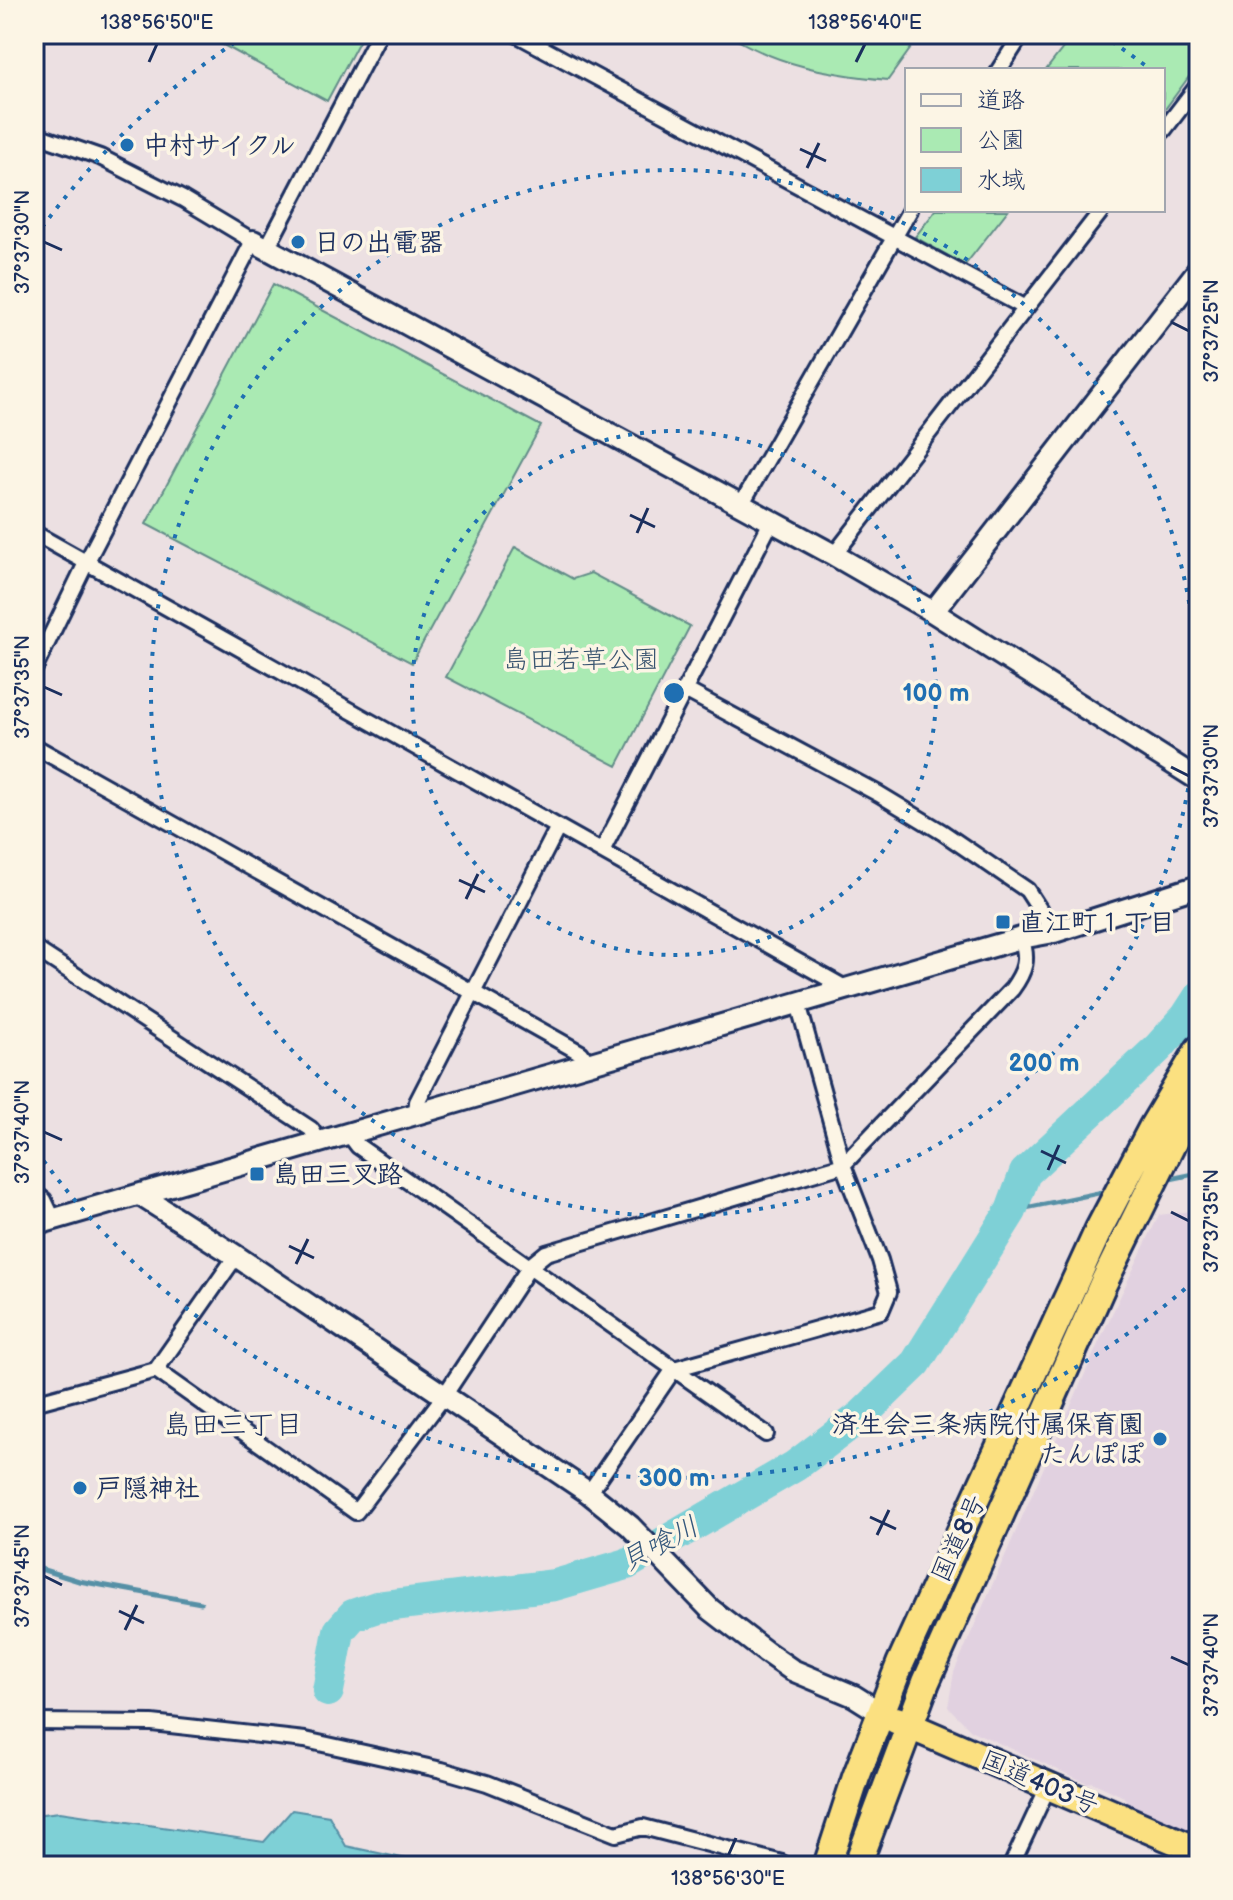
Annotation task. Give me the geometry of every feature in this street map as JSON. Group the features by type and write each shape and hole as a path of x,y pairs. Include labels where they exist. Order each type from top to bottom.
{"highway":[{"name":"国道8号","path":"827,1866 856,1777 900,1664 1099,1229 1152,1128 1199,1049"},
{"name":"国道8号","path":"857,1866 909,1726 1097,1298 1179,1130 1199,1098"},
{"name":"国道403号","path":"881,1713 1199,1851"}],"street":[{"path":"34,670 86,563 379,34"},
{"path":"516,34 1026,308"},
{"path":"1000,68 1022,34"},
{"path":"1165,128 1199,84"},
{"path":"34,134 100,157 183,199 260,245 742,503 933,612 1199,780"},
{"path":"742,503 909,212"},
{"path":"834,555 1100,212"},
{"path":"933,612 1199,269"},
{"path":"602,851 772,520"},
{"path":"34,533 847,989"},
{"path":"685,690 879,794 942,832 1027,890 1054,932"},
{"path":"34,746 581,1053 588,1063"},
{"path":"416,1115 417,1102 558,827"},
{"path":"34,1193 44,1200 44,1222 1021,938 1054,932 1199,886"},
{"path":"156,1370 356,1512 444,1396 530,1266 546,1253 843,1165 1012,989 1023,973 1027,954 1021,938"},
{"path":"34,948 311,1129 319,1142"},
{"path":"589,1493 674,1369 881,1311 889,1292 880,1260 843,1165 798,1003"},
{"path":"349,1134 358,1146 766,1434"},
{"path":"140,1195 589,1493 630,1526 710,1609 766,1652 792,1670 854,1696 881,1713"},
{"path":"34,1403 156,1370 236,1256"},
{"path":"34,1722 152,1723 305,1740 487,1783 616,1834 643,1827 782,1863"},
{"path":"1011,1866 1048,1787"}],"shaded area":[{"path":"1199,1210 1199,1835 1127,1803 1124,1797 1092,1782 1087,1783 972,1731 948,1707 954,1672 1102,1335 1159,1215"}],"green space":[{"path":"203,34 363,34 327,101"},
{"path":"727,34 921,34 888,80 805,67 766,54"},
{"path":"1074,34 1199,34 1199,63 1165,109 1165,68 1048,68"},
{"path":"934,212 1006,212 965,265 915,237"},
{"path":"273,284 541,426 412,663 146,524"},
{"name":"島田若草公園","path":"515,547 573,579 591,573 690,626 617,766 446,677"}],"water":[{"path":"292,1810 329,1816 346,1846 439,1866 34,1866 34,1815 60,1812 264,1842"}],"waterway":[{"name":"貝喰川","path":"328,1691 339,1631 353,1615 377,1607 555,1585 627,1564 795,1466 861,1416 916,1363 1011,1211 1025,1173 1158,1048 1199,997"},
{"name":"貝喰川","path":"1165,1180 1199,1173"},
{"name":"貝喰川","path":"1011,1211 1108,1191"},
{"path":"34,1567 79,1581 201,1603"}],"place":[{"name":"中村サイクル","path":"127,145"},
{"name":"日の出電器","path":"298,242"},
{"name":"直江町１丁目","path":"1003,922"},
{"name":"島田三叉路","path":"257,1174"},
{"name":"済生会三条病院付属保育園 たんぽぽ","path":"1160,1439"},
{"name":"戸隠神社","path":"80,1488"}],"district":[{"name":"島田三丁目","path":"233,1424"}]}
